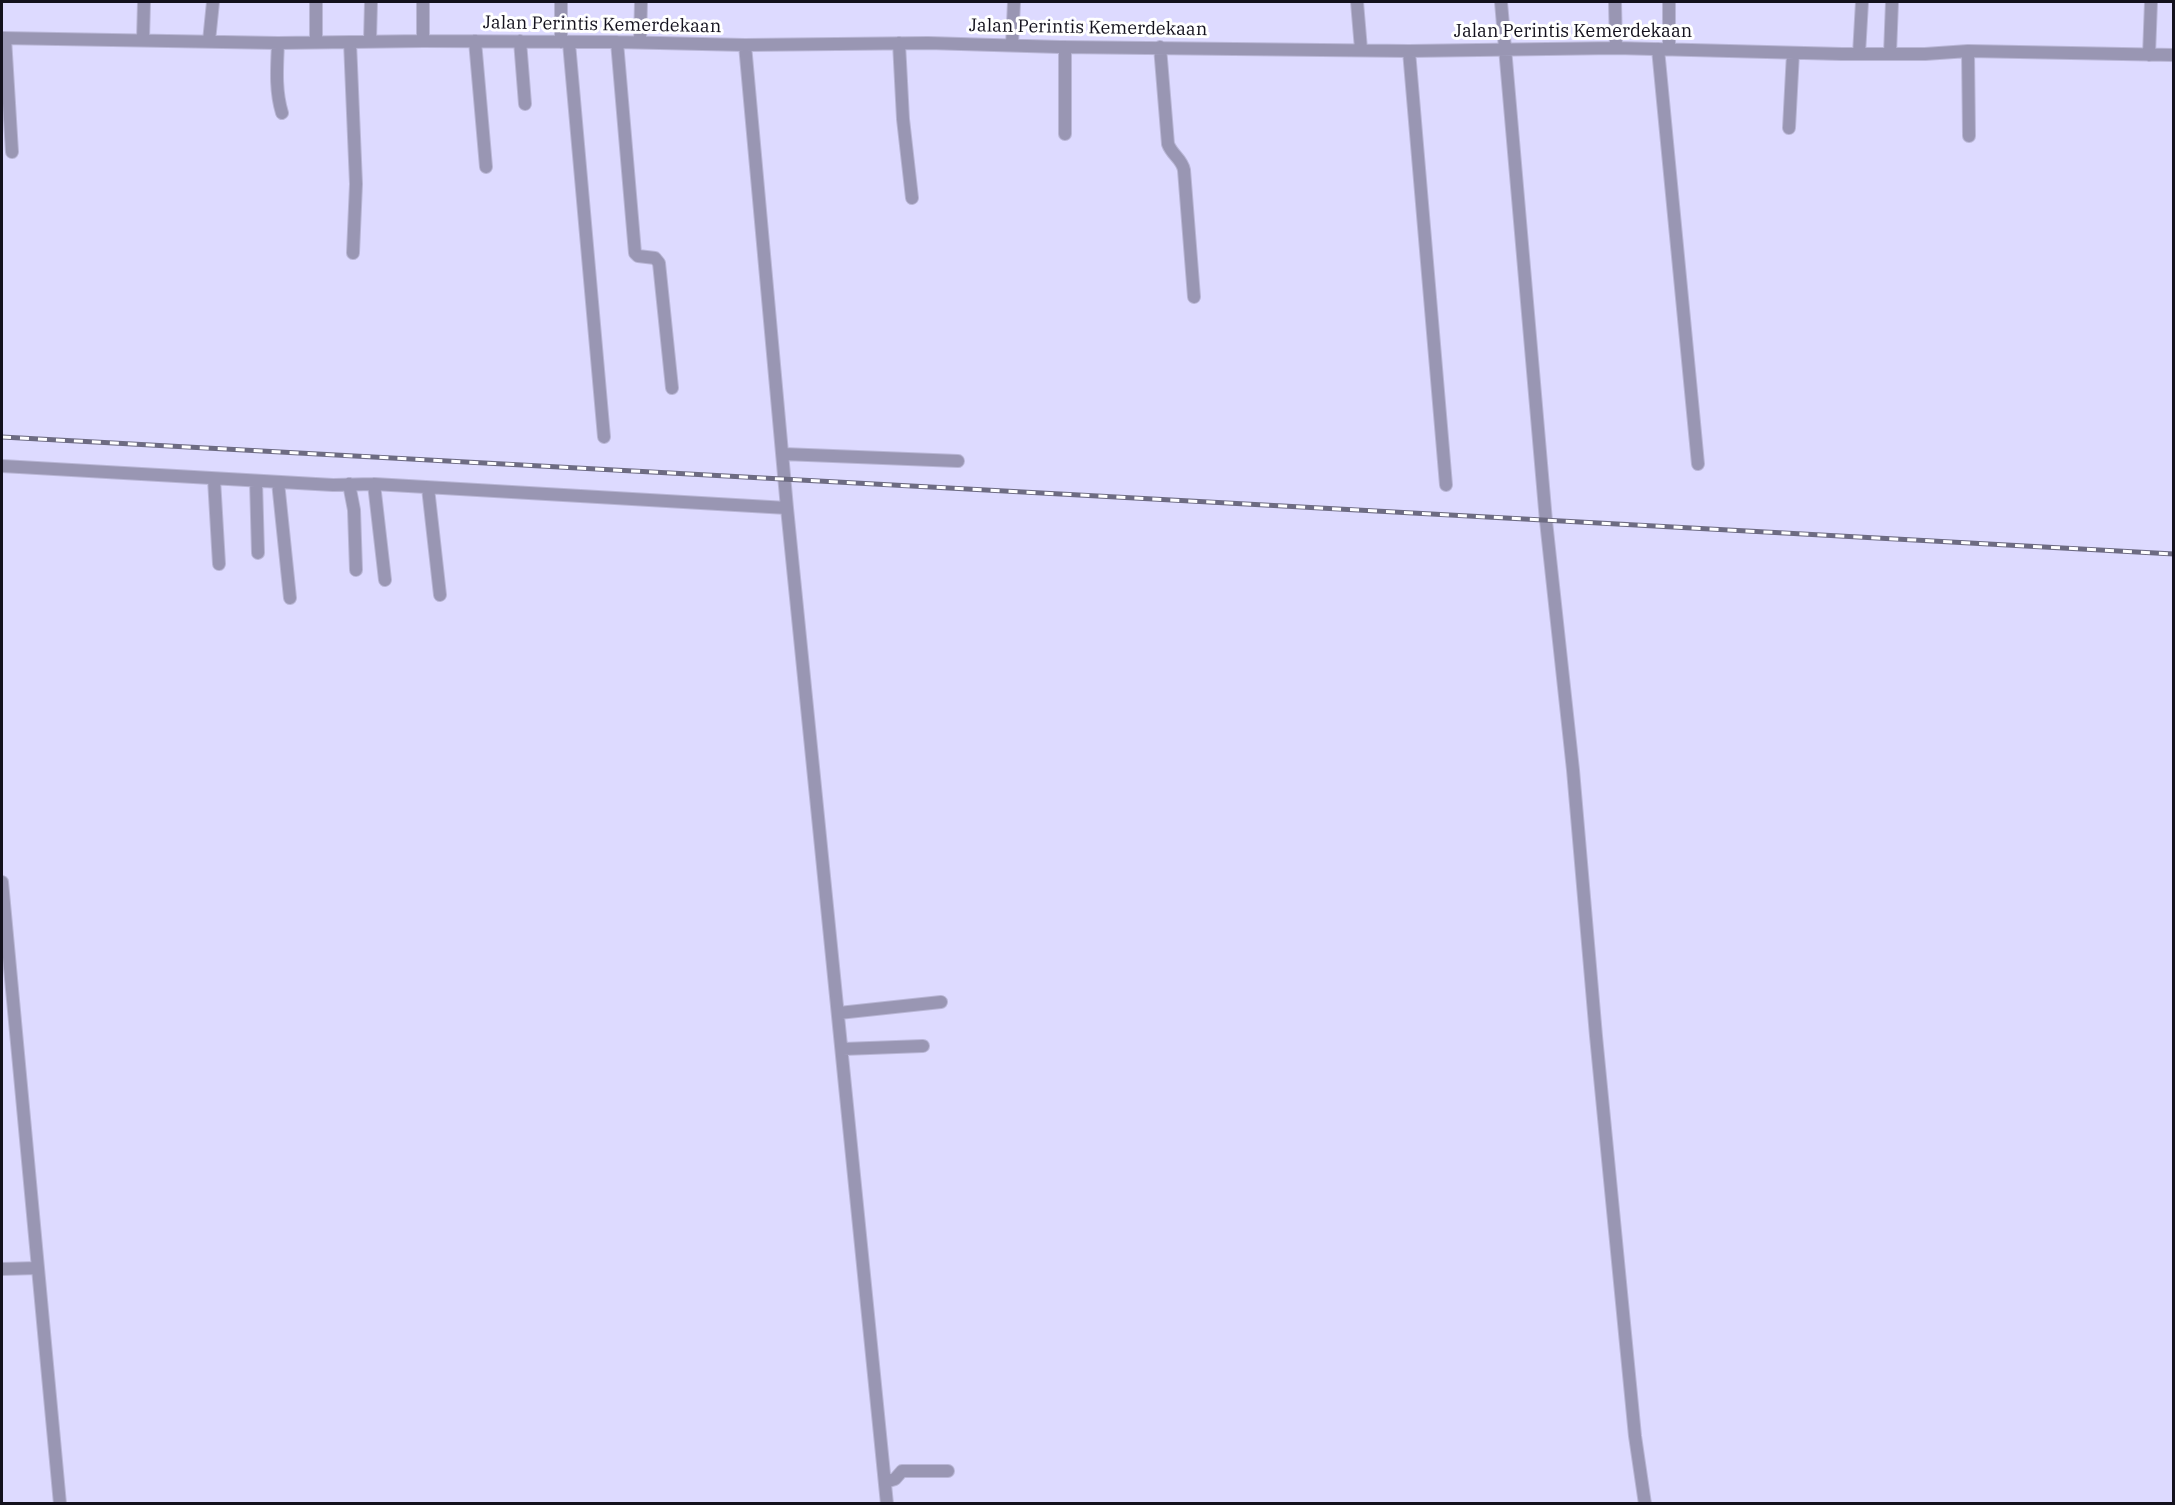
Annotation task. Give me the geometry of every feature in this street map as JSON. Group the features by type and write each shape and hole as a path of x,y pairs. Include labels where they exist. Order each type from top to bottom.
{"street":[{"path":"143,40 144,2"},
{"path":"209,41 213,2"},
{"path":"316,2 316,42"},
{"path":"370,41 371,2"},
{"path":"423,2 423,41"},
{"path":"561,2 604,437"},
{"path":"640,42 641,2"},
{"path":"1012,45 1014,2"},
{"path":"1357,2 1361,49"},
{"path":"1501,2 1546,521 1572,759 1596,1036 1634,1424 1645,1503"},
{"path":"1615,2 1616,48"},
{"path":"1669,2 1664,49 1698,464"},
{"path":"1859,54 1862,2"},
{"path":"1890,54 1892,2"},
{"path":"2149,55 2151,2"},
{"path":"3,38 12,152"},
{"name":"Jalan Perintis Kemerdekaan","path":"3,38 278,43 370,41 640,42 745,45 899,43 1408,51 1616,48 1859,54 1968,51 2174,55"},
{"path":"475,41 486,167"},
{"path":"520,41 525,104"},
{"path":"350,42 356,184 353,253"},
{"path":"617,42 634,252 638,256 655,258 659,263 672,388"},
{"path":"278,43 276,85 282,113"},
{"path":"899,43 903,118 912,198"},
{"path":"745,45 787,508 887,1503"},
{"path":"1065,47 1065,134"},
{"path":"1160,47 1168,144 1181,161 1184,170 1194,297"},
{"path":"1408,51 1446,485"},
{"path":"1968,51 1970,136"},
{"path":"1789,128 1793,53"},
{"path":"783,454 957,461"},
{"path":"2,466 214,479 374,484 787,508"},
{"path":"214,479 219,564"},
{"path":"256,481 258,553"},
{"path":"278,482 290,598"},
{"path":"349,484 354,510 356,570"},
{"path":"374,484 385,580"},
{"path":"428,488 440,595"},
{"path":"2,882 60,1503"},
{"path":"839,1013 941,1002"},
{"path":"843,1049 923,1046"},
{"path":"2,1269 38,1268"},
{"path":"885,1482 895,1479 902,1472 948,1471"}],"railway":[{"path":"2,437 2174,554"}]}
